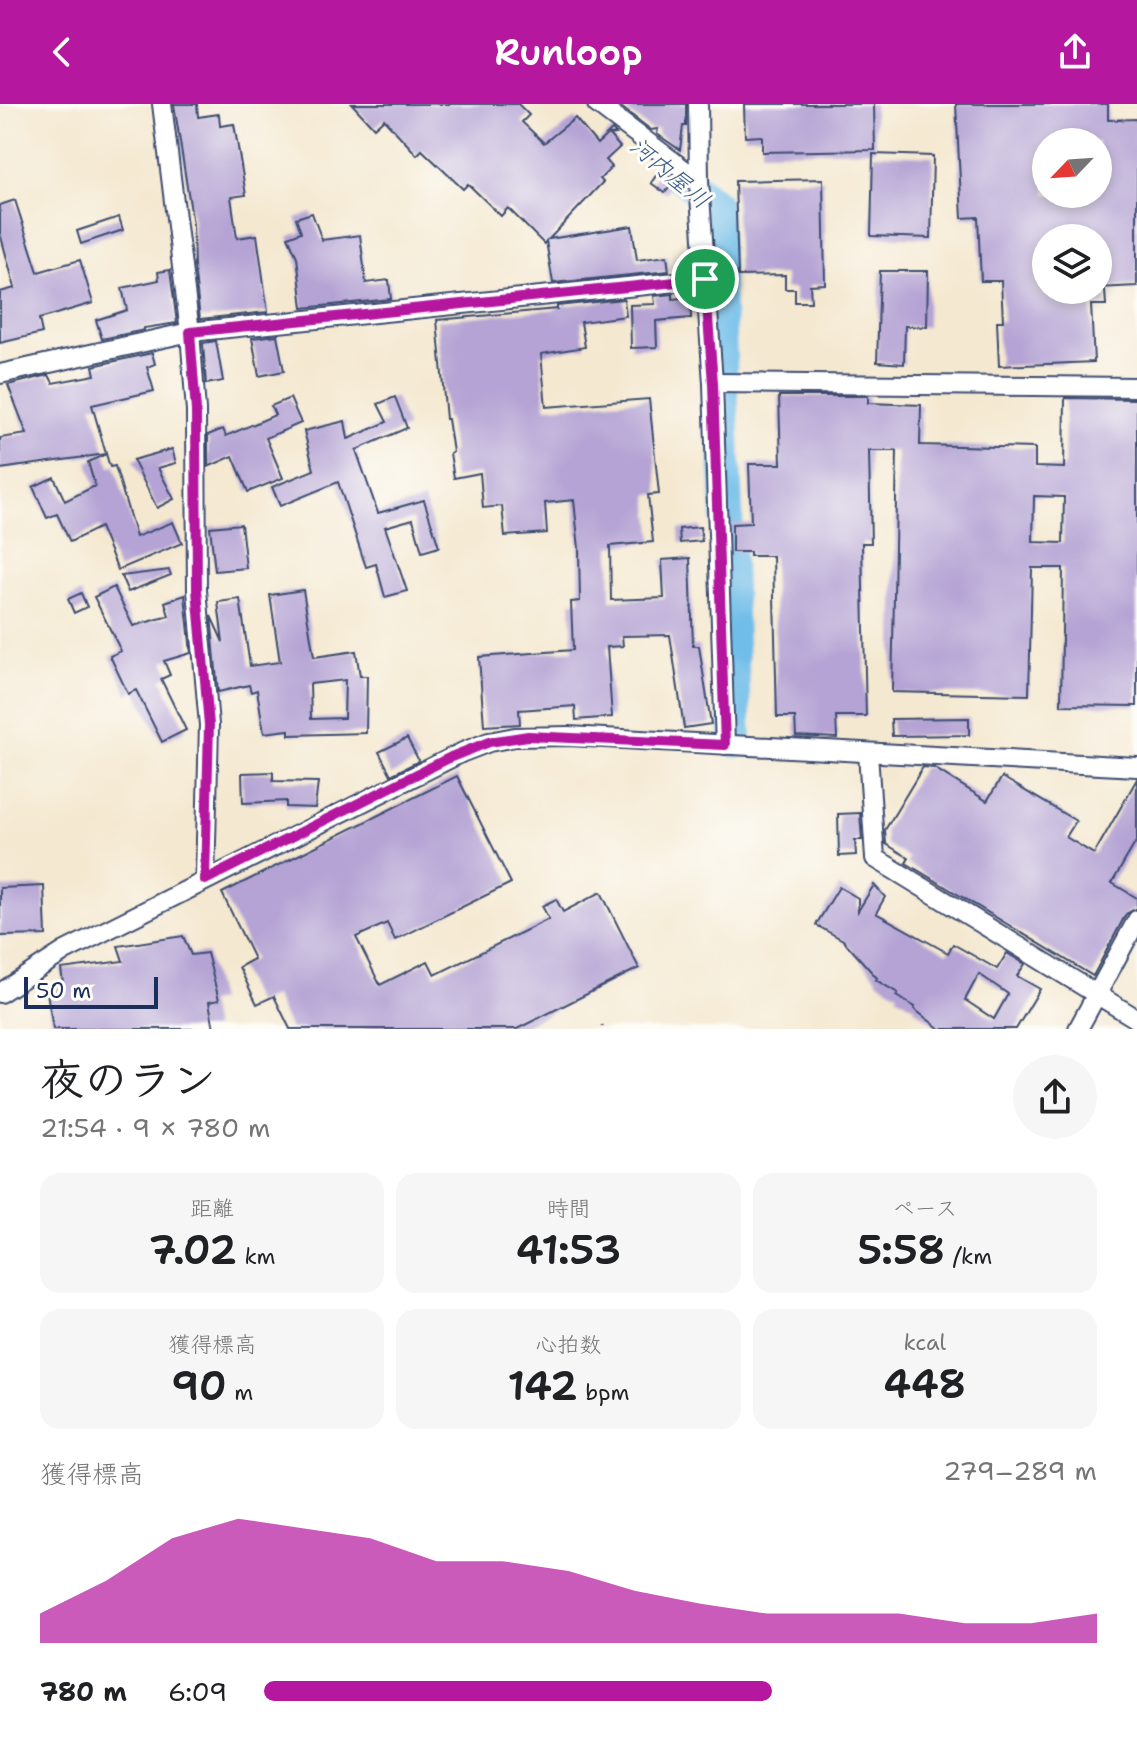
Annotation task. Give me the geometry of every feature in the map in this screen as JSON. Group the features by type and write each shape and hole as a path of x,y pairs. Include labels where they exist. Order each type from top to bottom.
{"street":[{"path":"162,104 190,332 196,411 197,590 209,725 205,880"},
{"path":"597,104 699,181"},
{"path":"698,104 699,181 713,383 725,745"},
{"path":"0,374 190,332 705,279"},
{"path":"713,383 1137,387"},
{"path":"0,993 65,951 451,757 489,742 544,735 1137,767"},
{"path":"868,753 875,858 1137,1019"},
{"path":"1078,1029 1137,920"}],"building":[{"path":"174,104 197,104 198,117 219,114 220,126 234,124 246,195 231,197 237,238 257,235 268,312 200,319 193,224"},
{"path":"352,104 518,104 529,115 522,122 544,143 575,118 597,144 612,130 616,134 609,135 620,147 606,160 612,167 600,179 603,182 549,239 632,226 637,260 667,256 669,271 553,283 546,241 544,244 508,208 501,216 468,184 463,189 422,150 417,155 384,119 374,128"},
{"path":"621,104 686,104 686,126 683,126 680,150 657,134 658,129 651,130"},
{"path":"744,104 874,104 875,150 762,152 762,136 745,137"},
{"path":"956,104 1108,104 1108,120 1137,119 1137,286 1112,287 1112,224 1032,224 1032,304 1106,304 1091,305 1094,362 999,366 997,321 1003,321 1001,281 981,281 978,217 962,218"},
{"path":"873,154 933,156 931,238 871,236"},
{"path":"660,170 675,180 665,193 651,183"},
{"path":"823,179 825,284 810,285 811,302 795,302 795,289 785,289 785,275 738,276 735,181"},
{"path":"15,200 38,272 80,260 93,303 39,319 42,333 0,343 0,292 15,288 0,233 0,205"},
{"path":"312,213 322,240 360,235 366,283 389,280 391,299 303,308 297,257 288,237 301,232 296,218"},
{"path":"119,217 123,230 81,244 77,231"},
{"path":"170,270 177,323 102,339 96,320 127,310 122,288 159,280 158,272"},
{"path":"880,271 928,271 927,327 905,326 904,364 877,362"},
{"path":"673,294 673,299 690,297 691,318 656,321 657,347 631,348 630,305 655,304 654,296"},
{"path":"624,299 626,316 581,322 585,347 541,354 546,407 649,399 659,494 648,495 653,542 610,546 611,600 664,598 662,560 690,558 693,646 699,646 711,724 684,728 670,635 622,636 623,646 607,647 612,717 576,720 575,706 519,710 520,724 484,726 479,657 573,650 571,602 580,601 574,500 545,503 547,533 505,536 502,506 483,508 480,473 454,478 437,320 557,309 557,306"},
{"path":"277,335 284,371 259,376 252,338"},
{"path":"216,341 223,381 206,384 203,343"},
{"path":"152,353 155,364 147,367 154,391 92,405 106,454 0,469 0,438 27,434 8,385 49,375 53,383 95,375 93,366"},
{"path":"779,396 868,396 868,403 921,405 920,445 1035,448 1035,467 1064,468 1065,398 1137,399 1137,706 1061,705 1063,568 1032,568 1029,695 892,692 897,451 869,451 871,543 862,543 866,716 836,716 837,738 796,736 795,717 777,717 773,556 732,552 732,524 751,523 749,464 781,464","holes":["1034,496 1064,497 1063,543 1033,542"]},
{"path":"395,397 407,428 356,450 378,513 424,500 439,547 422,552 413,519 385,527 407,591 385,597 376,564 366,567 338,482 280,506 272,487 314,470 304,431 345,421 348,439 387,422 378,404"},
{"path":"290,398 301,423 266,438 283,478 248,492 233,456 208,467 208,435 223,429 226,436 275,415 271,406"},
{"path":"172,449 176,463 158,468 174,499 157,508 133,460"},
{"path":"106,454 110,467 115,466 136,537 173,522 182,543 118,570 100,527 70,542 57,514 47,518 33,487 54,477 65,501 95,486 88,462"},
{"path":"241,524 246,568 215,571 210,527"},
{"path":"700,527 702,541 680,543 679,529"},
{"path":"169,570 171,575 128,592 121,576"},
{"path":"114,587 133,626 169,616 165,602 185,595 191,653 164,661 170,675 161,679 186,730 162,742 136,690 128,694 110,656 121,651 94,597"},
{"path":"303,590 314,657 356,651 360,676 367,676 366,733 289,735 289,730 264,733 257,690 251,692 249,685 218,692 211,616 223,642 218,602 240,599 250,666 280,662 270,595","holes":["345,680 344,718 311,719 310,684"]},
{"path":"81,593 87,607 74,613 68,599"},
{"path":"969,718 969,735 892,736 891,719"},
{"path":"407,738 419,761 391,775 379,752"},
{"path":"923,767 934,768 987,801 1002,777 1076,821 1066,837 1094,854 1137,779 1137,840 1112,883 1137,898 1137,908 1126,914 1093,976 906,863 909,858 886,844 885,830"},
{"path":"273,772 273,781 318,782 315,808 286,807 286,801 243,803 242,773"},
{"path":"457,776 511,883 395,940 387,923 356,937 380,985 428,961 435,975 549,919 542,906 556,899 563,912 601,892 639,968 517,1029 290,1029 274,996 257,1004 239,967 254,959 222,893"},
{"path":"860,813 862,840 855,840 856,855 839,856 838,814"},
{"path":"874,885 885,897 876,913 948,953 953,944 997,969 1007,953 1025,964 1017,976 1040,989 1016,1029 940,1029 915,1007 896,996 898,993 876,980 843,940 816,925 839,887 858,898 858,911","holes":["979,974 1008,994 994,1019 965,1000"]},
{"path":"44,886 46,935 0,936 0,888"},
{"path":"183,936 191,955 207,953 219,1000 209,1002 214,1029 53,1029 46,986 63,983 61,969 123,961 118,946"}],"waterway":[{"name":"河内屋川","path":"677,173 715,205 736,742"}],"route":[{"path":"705,279 713,383 725,745 544,735 489,742 451,757 205,880 209,725 197,590 196,411 190,332 705,279"}]}
